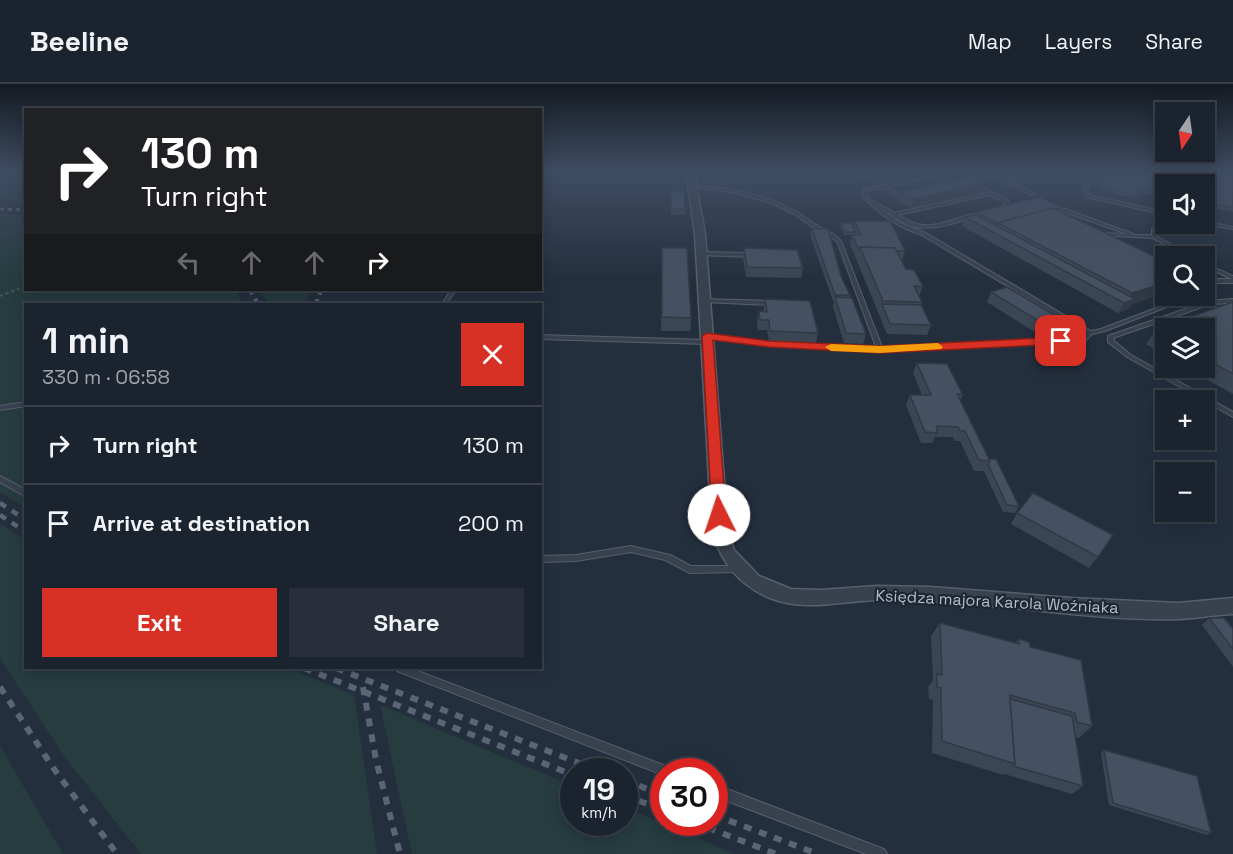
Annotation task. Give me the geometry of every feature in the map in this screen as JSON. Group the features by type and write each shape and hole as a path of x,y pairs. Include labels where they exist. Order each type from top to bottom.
{"street":[{"name":"Księdza majora Karola Woźniaka","path":"695,209 702,254 720,532 727,554 756,583 775,592 791,596 821,598 877,593 930,594 1071,606 1178,610 1233,606"}],"lane":[{"path":"786,209 839,241 880,349"},
{"path":"877,209 911,231 924,234 1090,333"},
{"path":"882,209 909,223 927,227 983,213"},
{"path":"894,214 918,209"},
{"path":"1061,209 1134,235"},
{"path":"1215,224 1233,228"},
{"path":"1154,229 1154,237"},
{"path":"1090,234 1154,237 1171,246"},
{"path":"702,254 761,255"},
{"path":"1215,270 1233,279"},
{"path":"1215,280 1233,279"},
{"path":"705,301 781,303"},
{"path":"1233,301 1210,302 1110,337 1111,342 1129,356 1233,415"},
{"path":"542,337 707,339 880,349 1083,340 1090,333 1166,306"},
{"path":"0,408 24,404"},
{"path":"0,479 24,493"},
{"path":"542,559 576,558 631,549 667,557 690,570 740,569"},
{"path":"403,669 650,765"},
{"path":"728,795 881,854"}],"path":[{"path":"0,296 24,286"}],"green space":[{"path":"0,214 24,215 24,291 236,291 242,303 24,303 24,506 0,492"},
{"path":"260,291 311,291 305,303 268,303"},
{"path":"0,523 24,539 24,669 289,669 354,695 377,854 141,854 64,756 0,658"},
{"path":"380,705 560,781 560,836 638,836 638,813 650,818 650,836 692,836 735,854 412,854"},
{"path":"0,746 63,854 0,854"}],"building":[{"path":"989,209 1054,209 998,223 976,212"},
{"path":"1055,209 1155,257 1155,286 1132,293 998,223"},
{"path":"976,215 1135,299 1124,303 965,217"},
{"path":"855,221 890,221 905,251 896,251 895,248 860,247 859,250 852,235 861,235"},
{"path":"841,223 852,223 855,232 845,232"},
{"path":"812,229 828,229 841,276 850,295 835,295"},
{"path":"860,247 895,248 906,269 914,270 923,286 914,286 922,302 883,301"},
{"path":"662,248 687,248 691,318 662,317"},
{"path":"744,248 797,250 803,268 747,267"},
{"path":"1007,287 1061,319 1044,324 991,292"},
{"path":"835,297 852,298 866,334 846,333"},
{"path":"765,299 810,301 818,333 770,331 769,320 760,320 759,311 767,312"},
{"path":"1233,302 1233,374 1215,364 1215,318 1187,318"},
{"path":"882,304 921,305 931,325 890,324"},
{"path":"917,363 947,364 963,395 957,394 990,461 979,460 965,431 960,431 958,427 937,426 937,433 925,432 910,395 931,395"},
{"path":"989,459 996,459 1019,506 1007,505 988,464"},
{"path":"1033,493 1113,535 1098,557 1017,513"},
{"path":"1209,618 1224,618 1233,629 1233,649"},
{"path":"940,623 1019,644 1019,639 1029,642 1030,647 1081,660 1092,726 1077,722 1075,713 1010,695 1015,764 942,741 941,688 937,687 937,674 942,675"},
{"path":"1010,699 1072,716 1083,786 1013,766 1015,764"},
{"path":"1104,750 1197,776 1211,833 1113,803"}],"railway":[{"path":"0,209 24,210"},
{"path":"251,291 257,303"},
{"path":"316,303 321,291"},
{"path":"0,503 24,519"},
{"path":"0,515 24,531"},
{"path":"307,669 364,692"},
{"path":"339,669 566,758"},
{"path":"0,687 54,769 117,854"},
{"path":"363,687 364,692"},
{"path":"364,692 560,770"},
{"path":"364,692 376,760 400,854"},
{"path":"638,785 650,790"},
{"path":"638,800 650,805"},
{"path":"728,820 818,854"},
{"path":"728,835 776,854"}],"slow traffic":[{"path":"831,347 880,349 938,347"}],"route":[{"path":"719,515 707,336 769,344 880,349 1061,341"}]}
